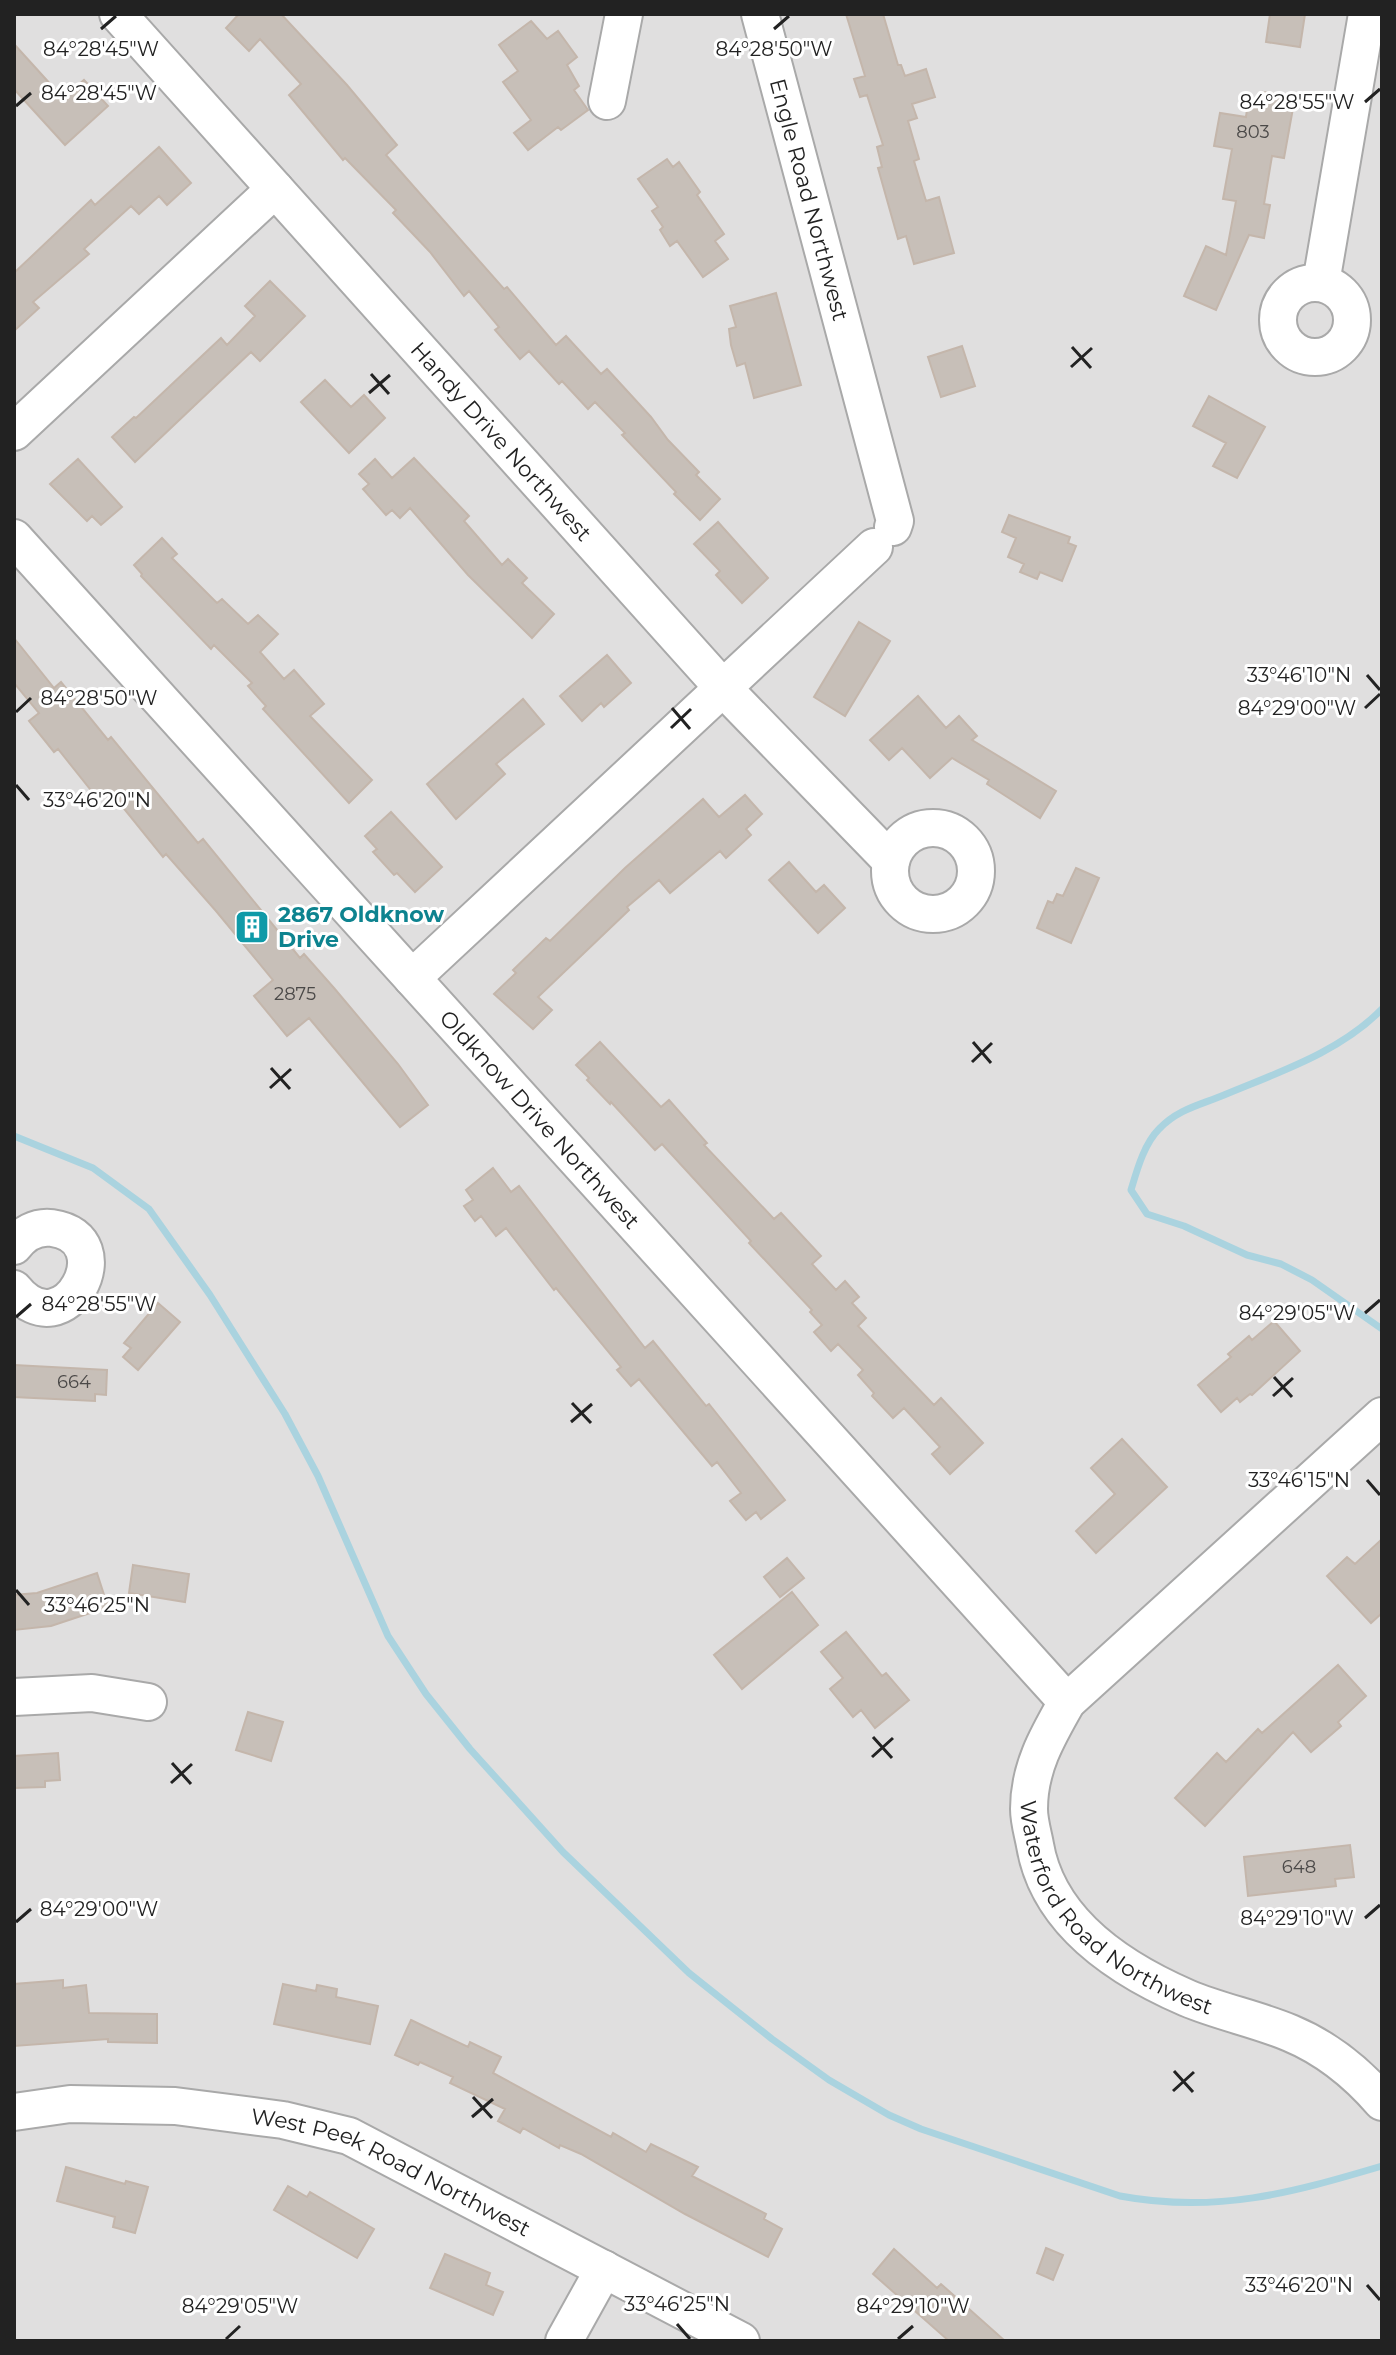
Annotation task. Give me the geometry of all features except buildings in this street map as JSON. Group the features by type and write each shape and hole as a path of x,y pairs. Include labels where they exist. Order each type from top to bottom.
{"street":[{"name":"Handy Drive Northwest","path":"118,14 723,688 891,861"},
{"path":"607,101 624,14"},
{"name":"Engle Road Northwest","path":"723,688 883,537 895,521 760,14"},
{"path":"1321,283 1367,14"},
{"path":"14,432 275,189"},
{"name":"Oldknow Drive Northwest","path":"14,538 1067,1702"},
{"path":"412,978 723,688"},
{"path":"14,1246 38,1228 64,1231 82,1249 86,1275 73,1297 62,1304 37,1306 14,1289"},
{"name":"Waterford Road Northwest","path":"1382,1416 1067,1702 1038,1753 1029,1810 1039,1867 1069,1920 1101,1950 1130,1969 1187,1998 1292,2033 1329,2054 1362,2079 1382,2102"},
{"path":"14,1697 92,1693 148,1702"},
{"name":"West Peek Road Northwest","path":"14,2112 70,2104 175,2106 283,2120 349,2136 741,2341"},
{"path":"564,2341 604,2269"}],"shaded area":[{"path":"14,14 1382,14 1382,2341 14,2341"}],"waterway":[{"path":"1382,1009 1347,1037 1308,1060 1174,1117 1149,1142 1131,1190 1147,1214 1184,1226 1247,1255 1281,1264 1312,1280 1382,1329"},
{"path":"14,1136 93,1168 149,1209 210,1295 285,1414 318,1476 388,1636 426,1694 470,1749 563,1852 689,1973 772,2039 829,2080 889,2115 921,2129 1120,2196 1155,2201 1221,2202 1316,2185 1382,2166"}],"place":[{"name":"2867 Oldknow Drive","path":"252,927"}]}
